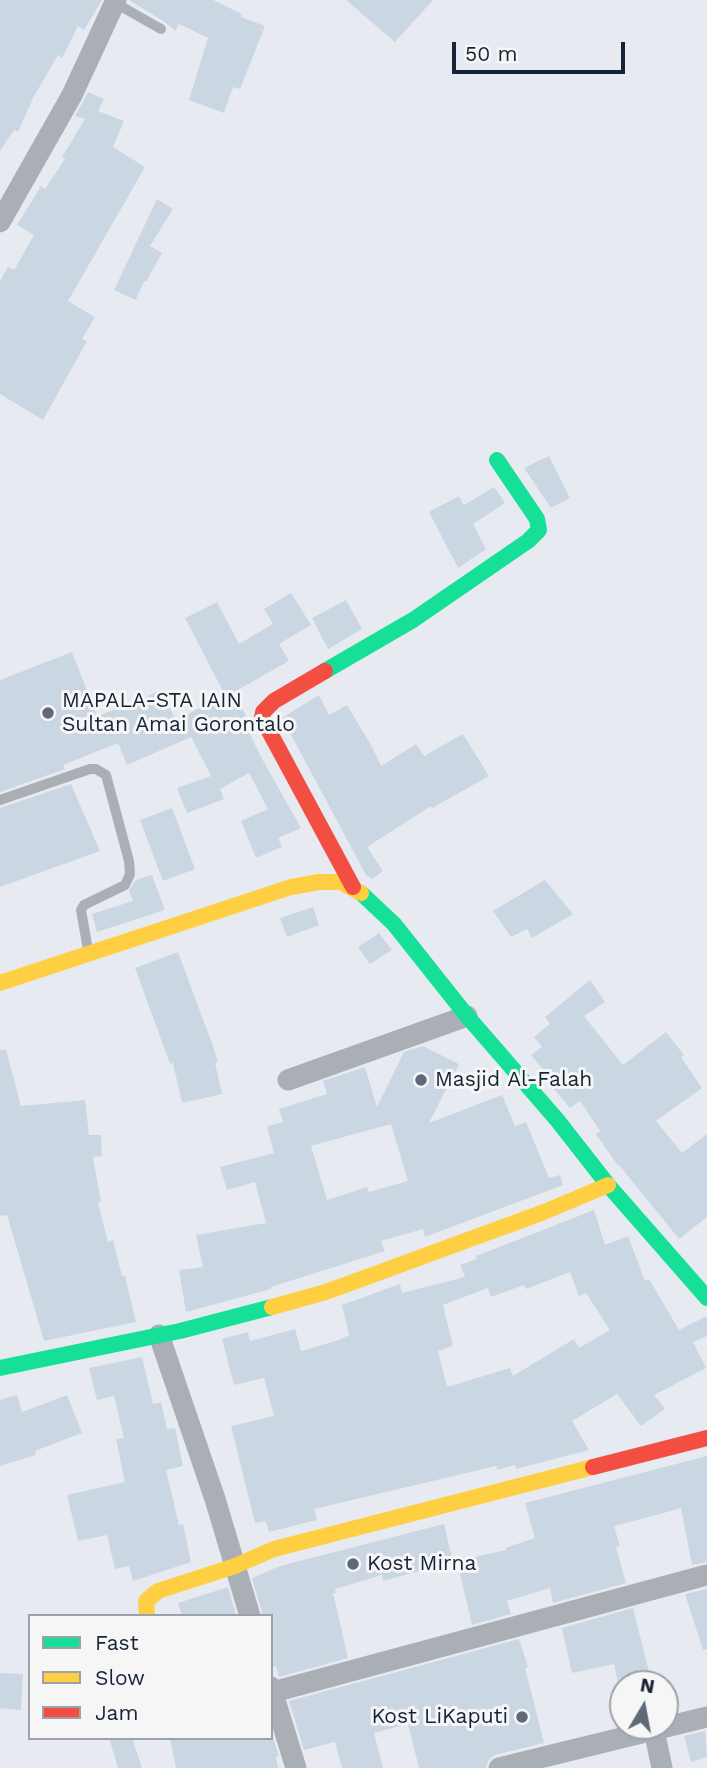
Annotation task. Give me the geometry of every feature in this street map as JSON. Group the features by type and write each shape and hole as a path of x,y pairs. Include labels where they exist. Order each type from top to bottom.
{"street":[{"path":"0,222 72,95 115,1"},
{"path":"353,887 276,749 262,718 262,712 274,701 412,620 534,536 539,530 537,519 497,460"},
{"path":"0,983 291,887 318,882 340,882 353,887 370,899 394,924 608,1185 707,1298"},
{"path":"288,1080 467,1016"},
{"path":"0,1368 242,1316 326,1292 544,1212 608,1185"},
{"path":"159,1335 249,1614"},
{"path":"147,1614 146,1601 158,1591 235,1566 274,1549 707,1438"},
{"path":"273,1689 707,1575"},
{"path":"273,1692 296,1768"},
{"path":"679,1724 707,1717"},
{"path":"499,1768 613,1740"},
{"path":"656,1740 662,1768"}],"lane":[{"path":"115,1 161,29"},
{"path":"0,800 90,769 96,769 106,775 129,860 130,874 125,885 84,905 80,910 89,953"}],"building":[{"path":"0,0 102,0 84,30 78,26 62,58 58,55 33,98 18,132 14,130 0,151"},
{"path":"129,0 213,0 242,14 241,17 265,26 240,89 233,87 224,113 189,100 208,38 179,24 175,31"},
{"path":"346,0 433,0 395,42"},
{"path":"88,92 104,99 98,111 124,121 113,147 145,167 68,301 95,317 82,339 87,341 43,420 0,394 0,281 8,267 14,270 34,235 17,225 41,186 45,189 65,159 62,157 85,119 75,116"},
{"path":"157,199 173,209 150,246 162,253 146,282 144,281 136,300 114,290"},
{"path":"549,456 570,498 551,508 524,468"},
{"path":"494,487 505,503 473,524 486,549 458,568 429,512 459,496 464,505"},
{"path":"291,593 311,625 279,644 289,661 234,692 261,757 301,828 278,838 282,847 256,858 241,821 268,809 249,773 220,789 224,799 187,813 177,788 211,776 191,737 127,765 118,743 63,765 65,769 0,792 0,680 72,652 97,716 160,690 176,720 225,695 185,618 217,602 239,644 273,624 264,609"},
{"path":"346,600 362,629 328,649 312,618"},
{"path":"319,695 329,715 347,705 381,766 416,744 424,756 463,734 489,776 432,808 431,806 367,847 383,871 372,879 366,875 282,718"},
{"path":"71,784 100,851 0,887 0,808"},
{"path":"172,808 195,869 163,881 140,820"},
{"path":"152,875 165,910 97,932 92,914 133,901 129,891 136,880"},
{"path":"545,880 573,914 532,938 527,929 511,937 493,911"},
{"path":"313,907 319,925 287,937 280,918"},
{"path":"379,933 392,950 370,964 358,947"},
{"path":"178,952 218,1062 215,1063 222,1094 182,1103 173,1063 170,1064 135,968"},
{"path":"590,980 605,1002 584,1016 623,1065 666,1032 684,1055 681,1057 702,1088 656,1121 682,1153 707,1134 707,1217 679,1239 618,1166 596,1134 600,1131 580,1101 570,1108 554,1089 558,1087 531,1055 542,1047 534,1037 550,1024 545,1017"},
{"path":"423,1046 459,1064 429,1123 502,1095 515,1126 526,1122 549,1178 560,1175 563,1185 425,1237 423,1229 381,1241 385,1251 271,1289 186,1312 179,1270 203,1267 196,1235 266,1223 255,1182 227,1190 220,1167 274,1153 267,1126 283,1122 279,1109 327,1094 323,1081 365,1067 377,1107 404,1052","holes":["391,1124 408,1181 369,1192 367,1187 327,1200 311,1146"]},
{"path":"0,1050 6,1050 21,1106 85,1100 89,1135 101,1135 102,1156 93,1157 101,1202 98,1202 108,1242 113,1240 122,1276 125,1276 136,1322 44,1341 7,1215 0,1216"},
{"path":"594,1210 605,1245 628,1236 645,1281 649,1279 679,1330 707,1316 707,1336 693,1342 706,1368 654,1395 665,1409 641,1426 617,1394 572,1421 589,1450 516,1469 515,1465 497,1470 496,1466 314,1509 317,1520 269,1532 266,1521 255,1523 231,1426 274,1416 264,1378 234,1385 222,1339 248,1332 250,1341 295,1329 301,1351 339,1340 349,1335 342,1305 400,1284 402,1293 465,1277 460,1265 477,1259 476,1256","holes":["570,1272 579,1296 586,1293 610,1330 579,1348 574,1339 513,1376 510,1368 447,1387 438,1351 453,1346 443,1305 488,1288 491,1297 524,1285 526,1289"]},
{"path":"142,1357 153,1404 161,1402 167,1429 175,1428 183,1466 166,1470 179,1525 183,1524 191,1562 133,1581 129,1566 115,1569 107,1535 78,1541 67,1495 125,1482 116,1439 124,1438 114,1396 97,1400 89,1368"},
{"path":"17,1395 22,1412 67,1395 82,1433 35,1451 36,1455 0,1466 0,1400"},
{"path":"707,1456 707,1562 692,1565 681,1508 614,1526 620,1546 616,1547 626,1583 553,1603 550,1588 507,1601 511,1614 472,1625 457,1561 506,1550 505,1548 535,1538 525,1503"},
{"path":"444,1524 453,1562 383,1581 382,1575 335,1589 336,1593 333,1593 348,1658 279,1677 276,1666 273,1667 273,1614 262,1614 252,1578 280,1566"},
{"path":"228,1587 235,1614 181,1614 178,1603"},
{"path":"707,1589 707,1649 703,1650 685,1594"},
{"path":"633,1608 648,1670 615,1670 614,1664 572,1673 562,1628"},
{"path":"519,1639 528,1667 525,1668 544,1743 495,1755 489,1759 486,1768 419,1768 408,1724 374,1733 383,1768 342,1768 335,1742 304,1750 289,1701"},
{"path":"0,1673 23,1674 21,1710 0,1708"},
{"path":"705,1731 707,1757 691,1762 684,1736"},
{"path":"273,1738 279,1756 276,1757 278,1768 176,1768 170,1740"},
{"path":"110,1740 133,1740 142,1768 118,1768"}],"traffic: fast":[{"path":"325,671 413,620 528,541 539,530 537,519 497,460"},
{"path":"361,893 394,924 608,1185 707,1298"},
{"path":"0,1368 180,1331 272,1307"}],"traffic: slow":[{"path":"0,983 291,887 319,882 340,882 361,893"},
{"path":"272,1307 326,1292 544,1212 608,1185"},
{"path":"147,1614 146,1601 158,1591 235,1566 274,1549 593,1467"}],"traffic: jam":[{"path":"325,671 274,701 263,712 262,718 353,887"},
{"path":"593,1467 707,1438"}],"place":[{"name":"MAPALA-STA IAIN Sultan Amai Gorontalo","path":"48,713"},
{"name":"Masjid Al-Falah","path":"421,1080"},
{"name":"Kost Mirna","path":"353,1564"},
{"name":"Kost LiKaputi","path":"522,1717"}]}
